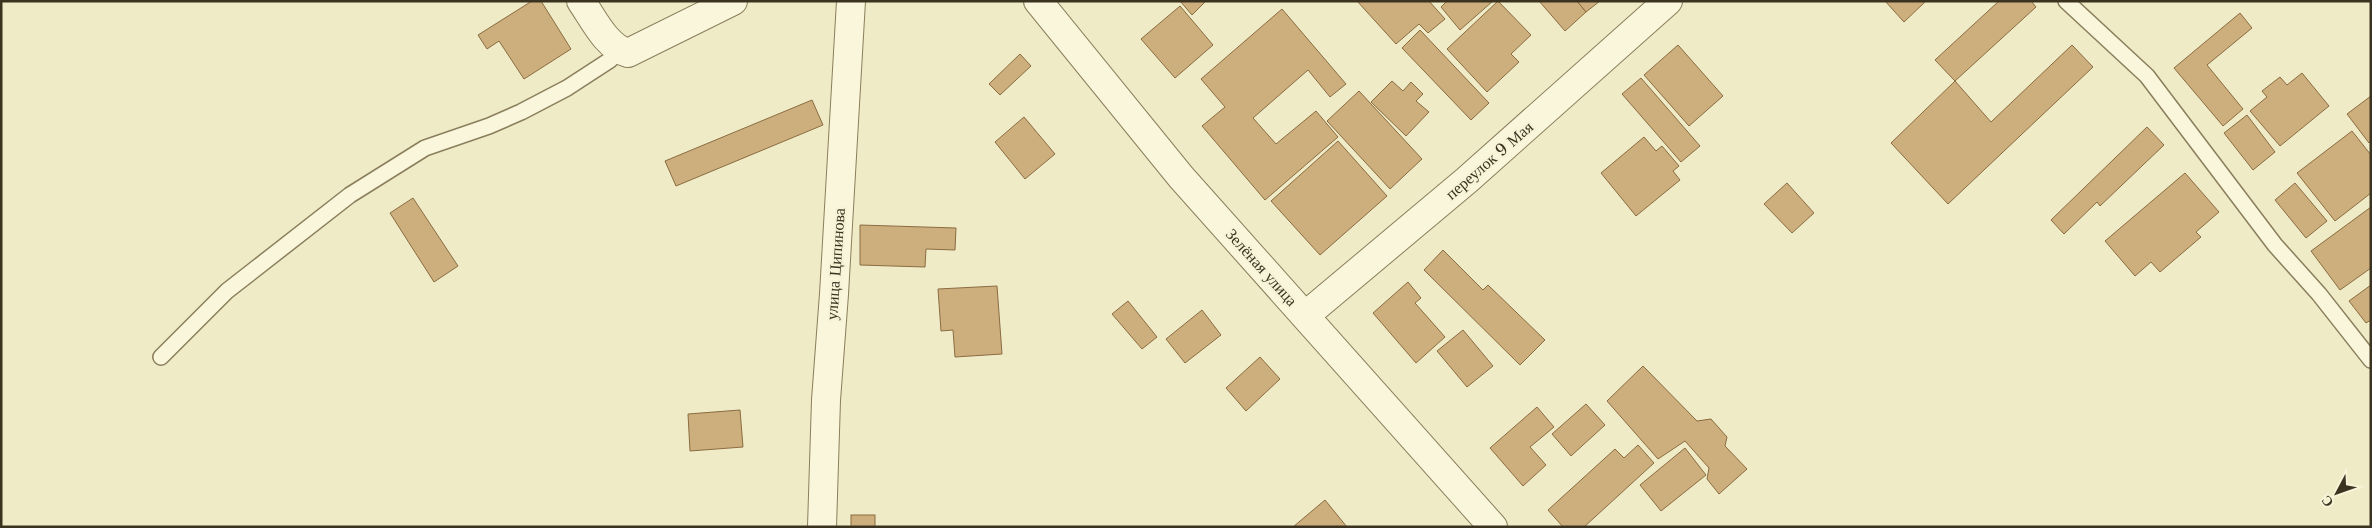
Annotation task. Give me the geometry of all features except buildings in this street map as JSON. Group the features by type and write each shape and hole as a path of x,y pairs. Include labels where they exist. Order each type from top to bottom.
{"street":[{"path":"581,1 618,50 628,53 733,1"},
{"name":"улица Ципинова","path":"822,527 826,400 851,1"},
{"name":"Зелёная улица","path":"1038,1 1181,178 1306,315 1493,527"},
{"name":"переулок 9 Мая","path":"1306,315 1467,180 1668,1"}],"lane":[{"path":"2066,1 2147,76 2275,245 2320,294 2371,360"},
{"path":"161,358 228,291 350,195 425,148 489,126 560,92 610,60 618,50"}]}
